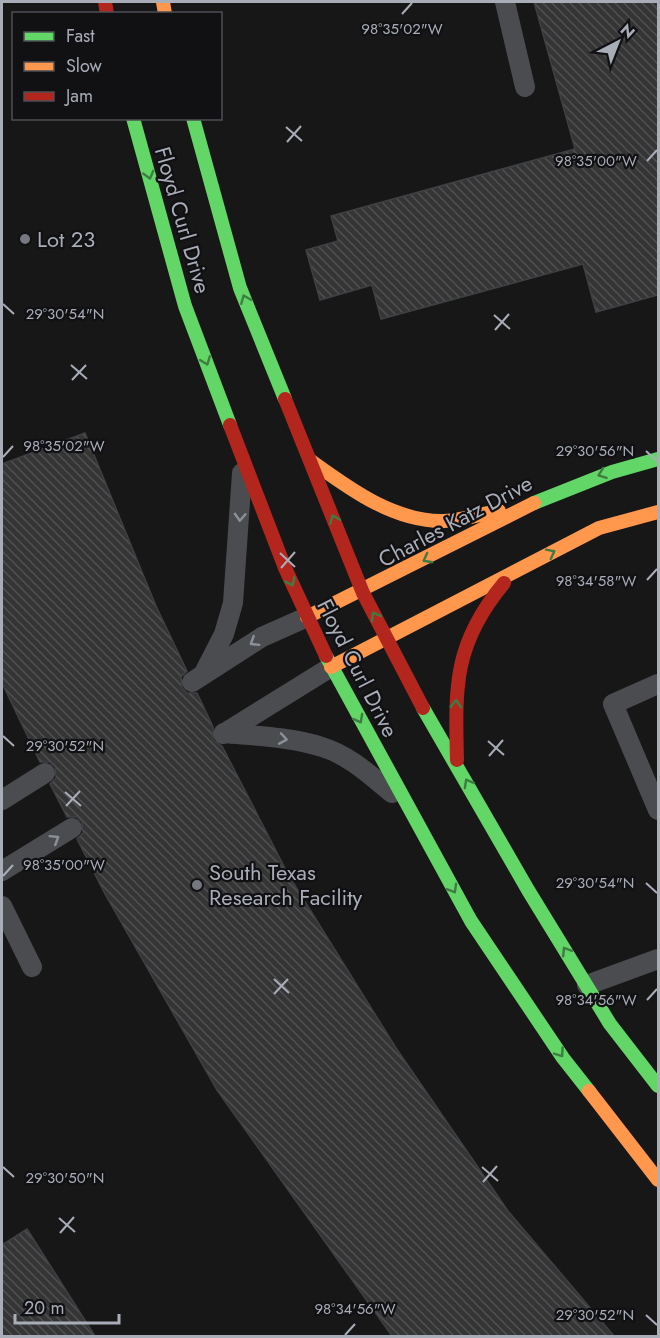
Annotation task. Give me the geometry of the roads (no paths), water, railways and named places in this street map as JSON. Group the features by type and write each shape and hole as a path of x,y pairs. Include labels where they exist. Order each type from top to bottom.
{"street":[{"name":"Floyd Curl Drive","path":"134,120 185,306 285,568 331,667 471,921 563,1058 658,1180"},
{"name":"Floyd Curl Drive","path":"194,120 240,288 363,593 388,638 408,683 457,762 528,890 610,1024 658,1086"},
{"name":"Charles Katz Drive","path":"307,617 363,593 563,488 624,466 658,459"},
{"path":"311,461 355,494 392,512 441,521 528,507"},
{"path":"331,667 599,528 658,512"},
{"path":"457,762 456,685 464,643 483,605 514,572"}],"lane":[{"path":"505,2 525,87"},
{"path":"243,458 233,603 224,634 198,677 262,637 307,617"},
{"path":"331,667 221,735 278,738 323,747 358,765 405,803"},
{"path":"656,798 613,704 658,684"},
{"path":"2,800 45,773"},
{"path":"2,871 72,828"},
{"path":"2,906 32,967"},
{"path":"587,985 658,958"}],"place":[{"name":"Lot 23","path":"25,239"},
{"name":"South Texas Research Facility","path":"197,885"}]}
